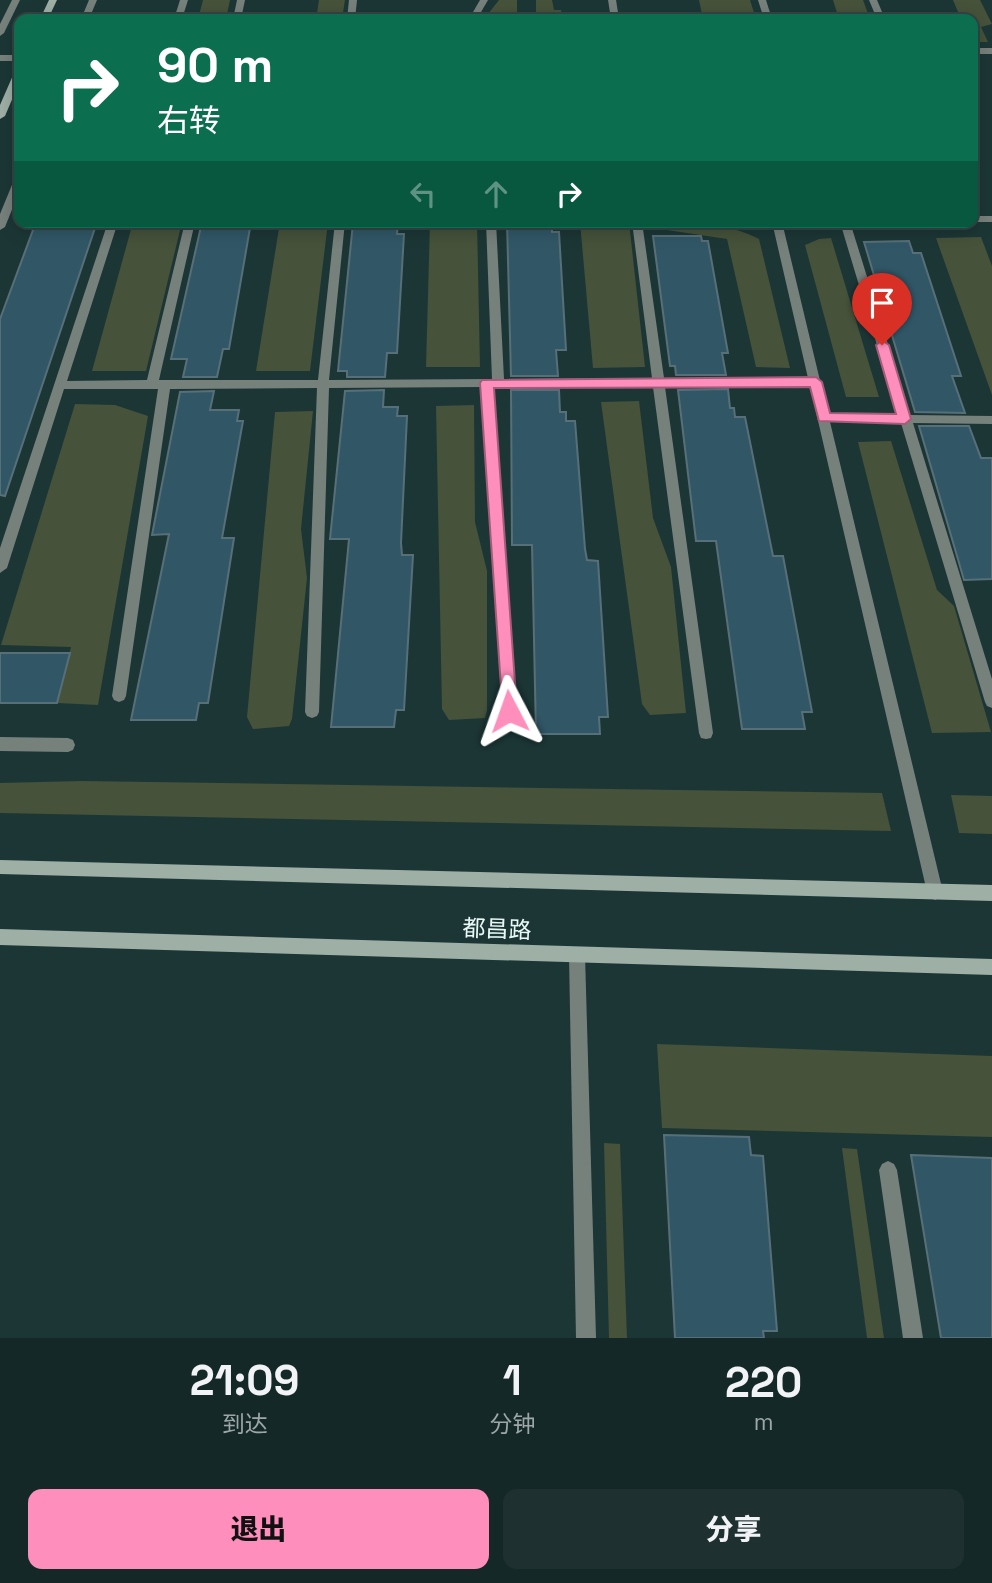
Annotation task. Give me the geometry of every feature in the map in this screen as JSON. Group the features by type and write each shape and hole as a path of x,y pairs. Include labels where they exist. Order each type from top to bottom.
{"main road":[{"path":"0,116 14,85"},
{"path":"0,867 992,893"},
{"name":"都昌路","path":"0,937 992,967"}],"street":[{"path":"0,33 16,0"},
{"path":"0,227 14,192"},
{"path":"0,568 111,228"},
{"path":"119,696 158,384 189,228"},
{"path":"312,712 323,384 339,228"},
{"path":"491,228 493,383 509,711"},
{"path":"638,228 706,733"},
{"path":"778,228 935,892"},
{"path":"847,228 992,702"},
{"path":"60,385 816,382"},
{"path":"824,418 992,419"},
{"path":"0,744 68,745"},
{"path":"577,955 586,1338"},
{"path":"888,1170 913,1338"}],"green space":[{"path":"203,0 230,0 227,14 199,14"},
{"path":"319,0 345,0 343,14 317,14"},
{"path":"499,0 517,0 517,12 536,12 536,0 552,0 554,10 561,10 561,14 488,14"},
{"path":"699,0 750,0 754,14 702,14"},
{"path":"833,0 863,0 868,14 837,14"},
{"path":"953,0 980,0 992,24 981,27 988,42 978,42 978,14 959,14"},
{"path":"131,228 181,228 146,371 92,371"},
{"path":"279,228 327,228 310,371 256,371"},
{"path":"430,228 477,228 480,367 426,367"},
{"path":"581,228 630,228 645,367 593,368"},
{"path":"654,228 726,228 759,239 790,368 756,367 727,239"},
{"path":"981,237 992,266 992,395 936,238"},
{"path":"831,238 879,397 846,397 805,245 819,239"},
{"path":"639,401 653,518 671,567 686,713 650,715 642,704 601,402"},
{"path":"75,404 115,405 148,416 98,705 57,703 71,647 1,645"},
{"path":"474,405 475,522 487,571 487,710 485,718 449,720 442,709 436,406"},
{"path":"313,411 301,529 307,578 292,719 289,726 253,729 247,717 275,412"},
{"path":"891,441 937,590 954,606 991,732 932,733 858,442"},
{"path":"82,781 882,793 891,831 0,813 0,783"},
{"path":"951,795 992,796 992,834 959,833"},
{"path":"657,1044 992,1056 992,1137 662,1128"},
{"path":"604,1143 620,1144 627,1338 609,1338"},
{"path":"842,1148 857,1149 884,1338 867,1338"}],"building":[{"path":"34,228 95,228 5,496 0,495 0,319"},
{"path":"201,228 250,228 229,349 223,349 217,377 183,377 187,359 171,359"},
{"path":"352,228 398,228 397,234 404,234 397,353 387,353 385,377 347,377 347,371 338,371"},
{"path":"507,228 552,228 552,232 559,232 566,350 556,350 558,376 511,376"},
{"path":"653,236 701,236 702,241 708,241 728,353 722,353 726,375 676,375 675,366 670,366"},
{"path":"909,241 913,253 921,253 961,376 952,376 965,413 915,412 864,242"},
{"path":"728,389 730,408 734,408 735,417 745,417 773,556 783,556 812,712 802,712 805,729 742,729 716,541 696,541 678,390"},
{"path":"384,390 383,407 398,407 397,416 407,416 401,543 402,555 413,555 404,710 396,710 394,727 331,727 349,539 330,539 345,391"},
{"path":"511,390 559,390 560,412 566,412 566,421 575,421 585,549 587,560 598,561 608,717 599,717 600,734 536,734 532,545 512,545"},
{"path":"214,391 210,410 239,410 237,421 243,421 222,538 234,538 208,703 199,703 196,720 131,720 169,534 152,535 180,392"},
{"path":"919,426 969,426 981,458 992,458 992,579 964,580"},
{"path":"0,653 70,653 57,703 0,703"},
{"path":"664,1135 749,1137 751,1155 763,1156 777,1331 763,1331 764,1338 675,1338"},
{"path":"911,1155 992,1158 992,1338 941,1338"}],"route":[{"path":"509,711 487,383 816,382 824,418 905,419 882,345"}]}
